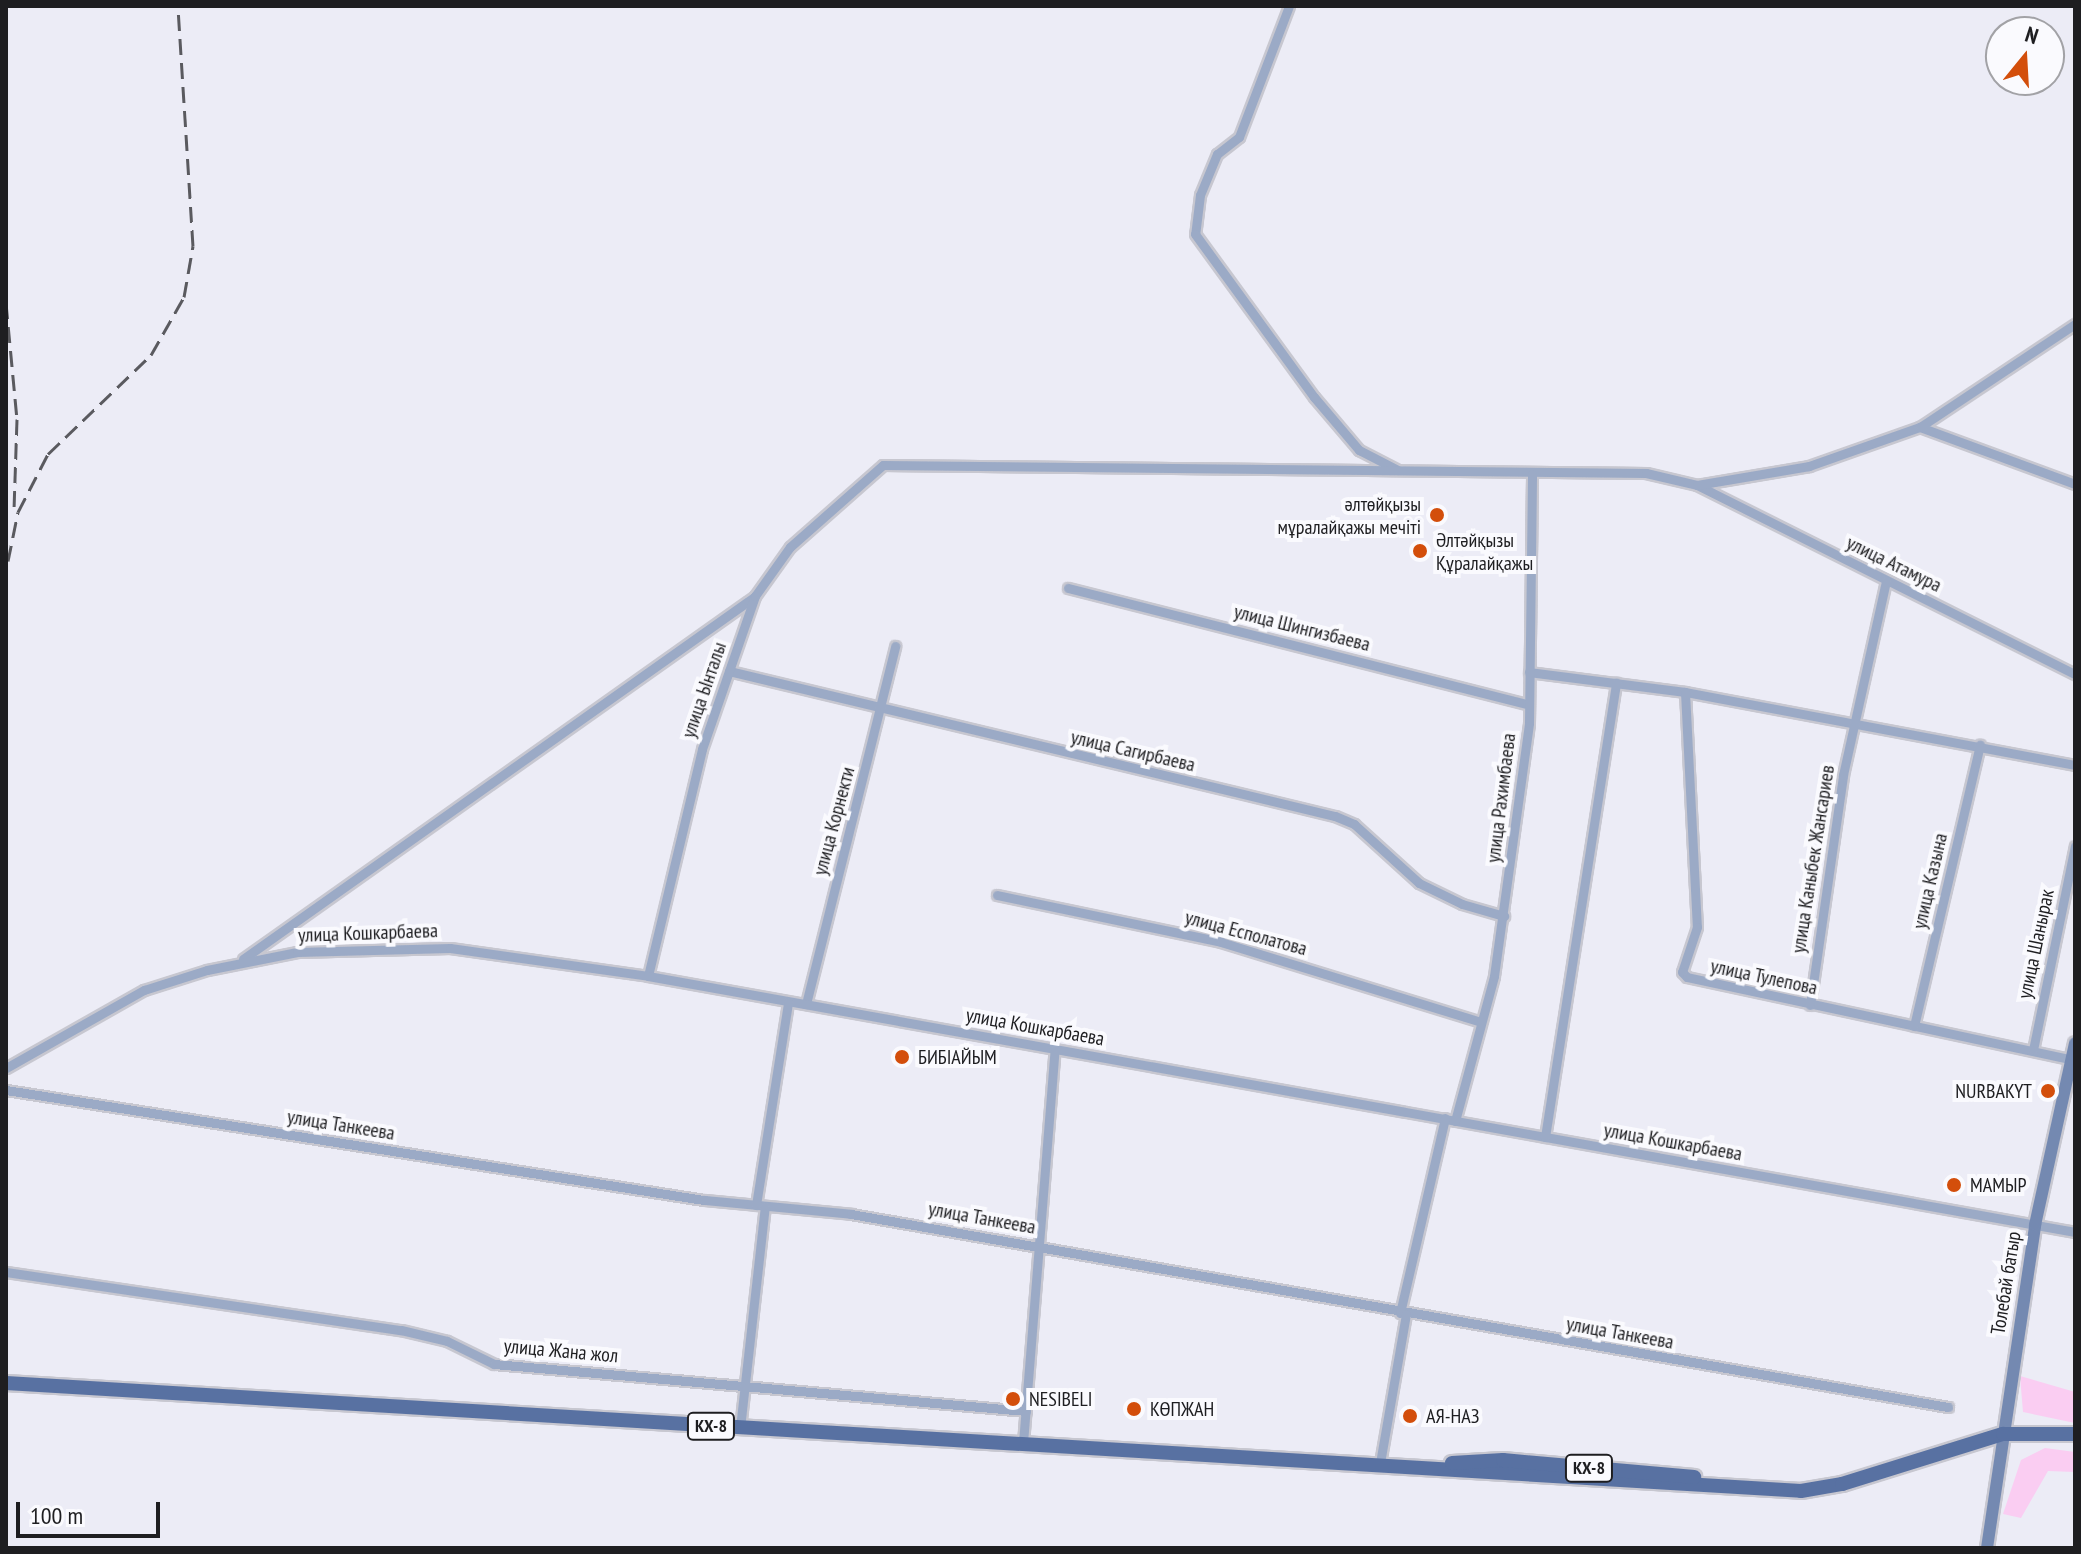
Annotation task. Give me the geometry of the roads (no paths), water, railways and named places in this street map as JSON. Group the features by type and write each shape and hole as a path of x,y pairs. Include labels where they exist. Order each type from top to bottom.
{"main road":[{"name":"КХ-8","path":"6,1383 1416,1465 1504,1477 1761,1489 1842,1484 2003,1434 2075,1434"},
{"name":"КХ-8","path":"1416,1465 1503,1460 1721,1479 1761,1489"},
{"path":"1503,1460 1498,1471 1504,1477"}],"street":[{"path":"1289,6 1239,137 1217,154 1200,195 1195,234 1359,450 1399,471 1646,473 1697,485 1809,466 1920,427 2075,324"},
{"path":"1920,427 2075,484"},
{"name":"улица Ынталы","path":"648,976 702,749 755,596 790,547 883,465 1399,471"},
{"name":"улица Рахимбаева","path":"1380,1463 1403,1314 1450,1120 1481,1022 1504,916 1528,704 1534,612 1532,474"},
{"name":"улица Атамура","path":"1697,485 2075,674"},
{"name":"улица Каныбек Жансариев","path":"1810,1005 1855,722 1886,581"},
{"name":"улица Шингизбаева","path":"1068,588 1528,704"},
{"path":"241,961 755,596"},
{"name":"улица Корнекти","path":"806,1004 882,710 895,646"},
{"name":"улица Сагирбаева","path":"729,671 1335,816 1354,824 1419,883 1504,916"},
{"path":"1529,672 1685,692 2075,765"},
{"path":"1545,1137 1616,683"},
{"name":"улица Тулепова","path":"1685,692 1697,927 1682,972 1696,981 2071,1059"},
{"name":"улица Казына","path":"1914,1026 1980,745"},
{"name":"улица Шанырак","path":"2033,1050 2075,846"},
{"name":"улица Есполатова","path":"997,895 1221,942 1481,1022"},
{"name":"улица Кошкарбаева","path":"6,1068 144,990 241,961 349,948 450,948 648,976 2075,1232"},
{"path":"740,1428 761,1206 788,1003"},
{"name":"Толебай батыр","path":"1987,1548 2035,1225 2075,1043"},
{"path":"1023,1443 1055,1049"},
{"name":"улица Танкеева","path":"6,1090 761,1206 851,1214 1403,1314 1948,1407"},
{"name":"улица Жана жол","path":"6,1272 401,1330 447,1341 494,1364 1026,1411"}],"railway":[{"path":"8,561 18,512 48,454 151,355 184,297 193,246 178,6"},
{"path":"6,303 17,419 14,508"}],"place":[{"name":"әлтөйқызы мұралайқажы мечіті","path":"1437,515"},
{"name":"Әлтәйқызы Құралайқажы","path":"1420,551"},
{"name":"БИБІАЙЫМ","path":"902,1057"},
{"name":"NURBAKYT","path":"2048,1091"},
{"name":"МАМЫР","path":"1954,1185"},
{"name":"NESIBELI","path":"1013,1399"},
{"name":"КӨПЖАН","path":"1134,1409"},
{"name":"АЯ-НАЗ","path":"1410,1416"}]}
